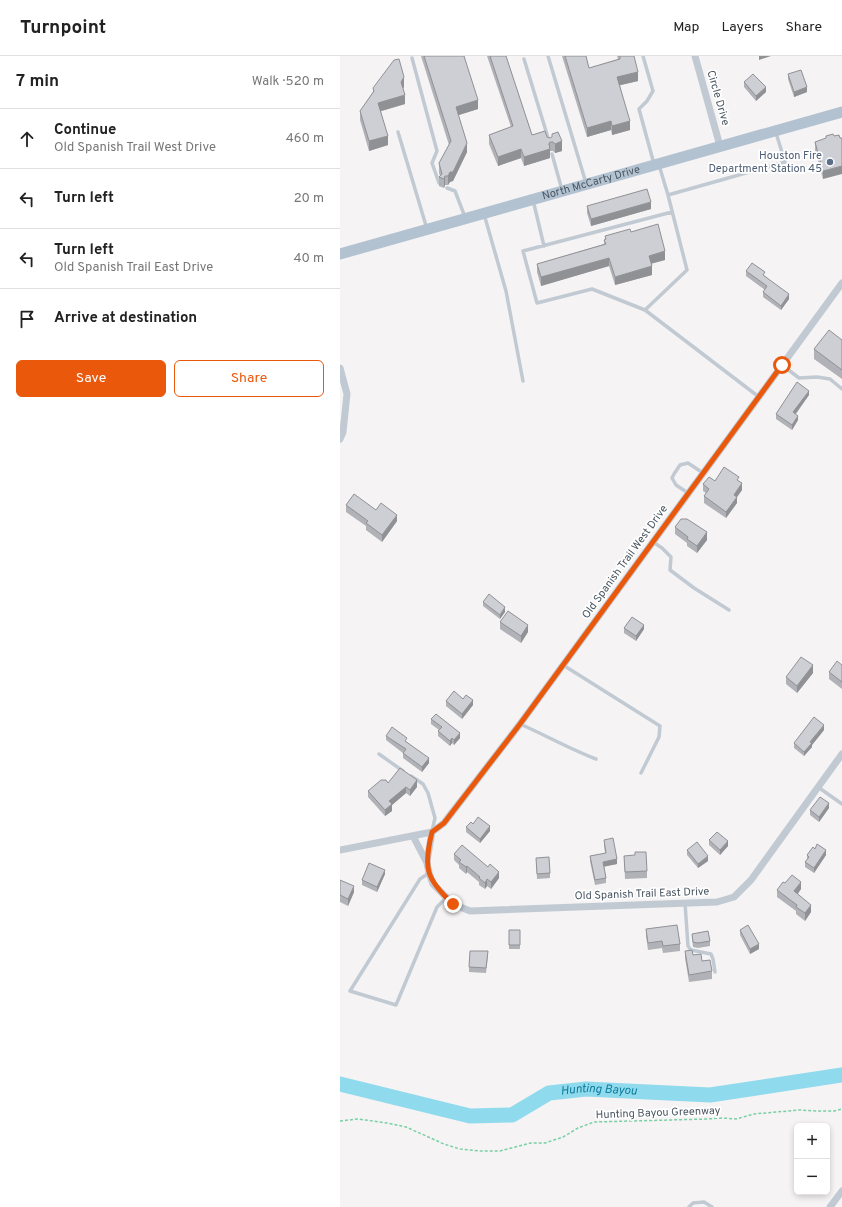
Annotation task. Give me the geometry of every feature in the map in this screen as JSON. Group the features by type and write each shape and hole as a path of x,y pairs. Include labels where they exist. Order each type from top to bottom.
{"main road":[{"name":"North McCarty Drive","path":"340,254 842,112"}],"street":[{"name":"Circle Drive","path":"695,56 720,146"},
{"name":"Old Spanish Trail West Drive","path":"340,850 432,832 444,823 520,724 842,284"},
{"path":"340,368 347,394 343,432 340,439"},
{"name":"Old Spanish Trail East Drive","path":"413,836 427,863 433,884 453,904 470,911 717,902 734,897 751,880 842,754"},
{"path":"427,863 427,853 432,832"},
{"path":"830,1207 842,1191"}],"lane":[{"path":"548,56 586,184"},
{"path":"643,56 653,91 647,101 639,109 645,135 668,195 687,270 645,310"},
{"path":"412,58 437,151 432,163 439,183"},
{"path":"524,59 549,144"},
{"path":"668,195 785,162 776,131"},
{"path":"398,132 427,229"},
{"path":"552,154 562,191"},
{"path":"447,188 455,191 465,218"},
{"path":"532,199 544,246"},
{"path":"672,212 522,251 536,303 592,289 645,310 759,397"},
{"path":"484,213 506,291 523,381"},
{"path":"782,365 799,378 817,377 830,379 842,389"},
{"path":"688,494 676,485 672,478 680,465 688,463 703,473"},
{"path":"653,542 671,557 670,570 694,588 729,610"},
{"path":"563,665 660,726 659,737 641,773"},
{"path":"520,724 573,750 596,759"},
{"path":"379,754 423,784 428,792 435,818 432,832"},
{"path":"818,787 841,802"},
{"path":"429,873 420,879 350,991 396,1005 437,907 446,898"},
{"path":"685,903 688,946 691,950 711,954 714,959 715,972"},
{"path":"689,1207 693,1203 704,1202 712,1207"}],"path":[{"name":"Hunting Bayou Greenway","path":"340,1121 358,1119 387,1122 406,1127 444,1144 460,1149 481,1151 500,1150 531,1143 545,1143 563,1137 578,1128 594,1122 722,1118 736,1119 754,1114 799,1110 817,1111 842,1109"}],"building":[{"path":"424,56 464,56 478,100 456,107 467,143 453,172 450,172 444,179 439,177 442,174 439,163 451,141"},
{"path":"490,56 506,56 532,135 545,131 547,137 550,138 552,137 552,134 558,132 562,141 555,144 550,142 550,149 524,157 521,149 498,157 489,135 513,126"},
{"path":"565,56 586,56 589,68 620,59 620,56 634,56 638,72 617,77 630,121 612,126 611,121 587,128"},
{"path":"399,59 404,77 401,82 405,95 378,103 388,136 369,141 360,111 374,91 373,88 394,60"},
{"path":"801,70 807,87 794,92 788,74"},
{"path":"753,74 766,87 756,96 744,82"},
{"name":"Houston Fire Department Station 45","path":"833,134 834,136 839,135 840,138 842,138 842,166 823,171 815,142"},
{"path":"647,189 651,202 591,219 587,206"},
{"path":"658,224 665,251 649,256 652,266 615,277 609,258 541,277 537,264 606,244 604,240 606,239 605,236 630,229 631,232"},
{"path":"752,263 765,272 763,275 789,294 781,306 763,292 767,286 746,271"},
{"path":"829,330 842,340 842,370 814,349"},
{"path":"797,382 809,391 793,412 798,416 792,425 776,414"},
{"path":"724,467 739,477 737,480 742,483 734,495 737,497 726,512 704,496 709,489 703,484 709,477 715,481"},
{"path":"354,494 376,510 381,503 397,515 382,535 366,523 368,521 346,505"},
{"path":"681,519 687,519 707,532 697,546 687,539 688,537 675,527"},
{"path":"489,594 505,607 500,615 483,602"},
{"path":"508,611 528,625 521,636 500,622"},
{"path":"632,617 644,625 636,636 624,628"},
{"path":"801,657 813,665 797,686 786,677"},
{"path":"837,661 842,665 842,682 829,672"},
{"path":"454,691 463,699 466,695 473,700 462,714 446,701"},
{"path":"436,714 460,733 454,740 452,738 450,741 438,731 442,727 431,719"},
{"path":"814,717 824,725 804,752 794,743"},
{"path":"392,727 407,738 405,741 429,758 422,767 403,753 406,749 386,736"},
{"path":"400,768 417,780 410,790 406,787 389,801 392,804 385,810 368,791 381,780 386,780 388,783"},
{"path":"820,797 829,803 819,817 810,810"},
{"path":"478,817 490,826 480,839 466,827 471,822 473,824"},
{"path":"717,832 728,841 720,850 709,840"},
{"path":"613,838 617,859 603,862 606,878 595,880 590,856 606,853 604,840"},
{"path":"697,842 708,856 698,864 687,850"},
{"path":"817,844 826,850 814,868 805,862 809,857 807,855 813,847 815,849"},
{"path":"462,845 488,867 490,864 499,872 491,882 487,879 485,883 467,866 466,867 459,862 461,860 454,854"},
{"path":"635,852 646,852 647,871 625,872 624,856 635,855"},
{"path":"549,857 550,873 537,874 536,858"},
{"path":"369,863 385,870 377,887 362,880"},
{"path":"792,875 801,882 794,891 811,905 805,913 777,890 783,882 785,883"},
{"path":"340,880 354,886 348,899 340,895"},
{"path":"677,925 680,944 663,946 662,941 648,943 646,929"},
{"path":"748,925 759,944 750,949 740,930"},
{"path":"509,930 520,930 520,945 509,945"},
{"path":"708,931 710,941 698,943 693,942 692,934"},
{"path":"692,950 693,955 701,954 702,961 710,960 712,971 689,975 685,951"},
{"path":"470,951 488,951 486,968 469,967"}],"waterway":[{"name":"Hunting Bayou","path":"340,1084 470,1116 512,1115 549,1093 586,1089 710,1095 842,1075"}],"place":[{"name":"Houston Fire Department Station 45","path":"830,162"}],"route":[{"path":"453,904 433,884 429,873 427,853 432,832 444,823 520,724 782,365"}]}
